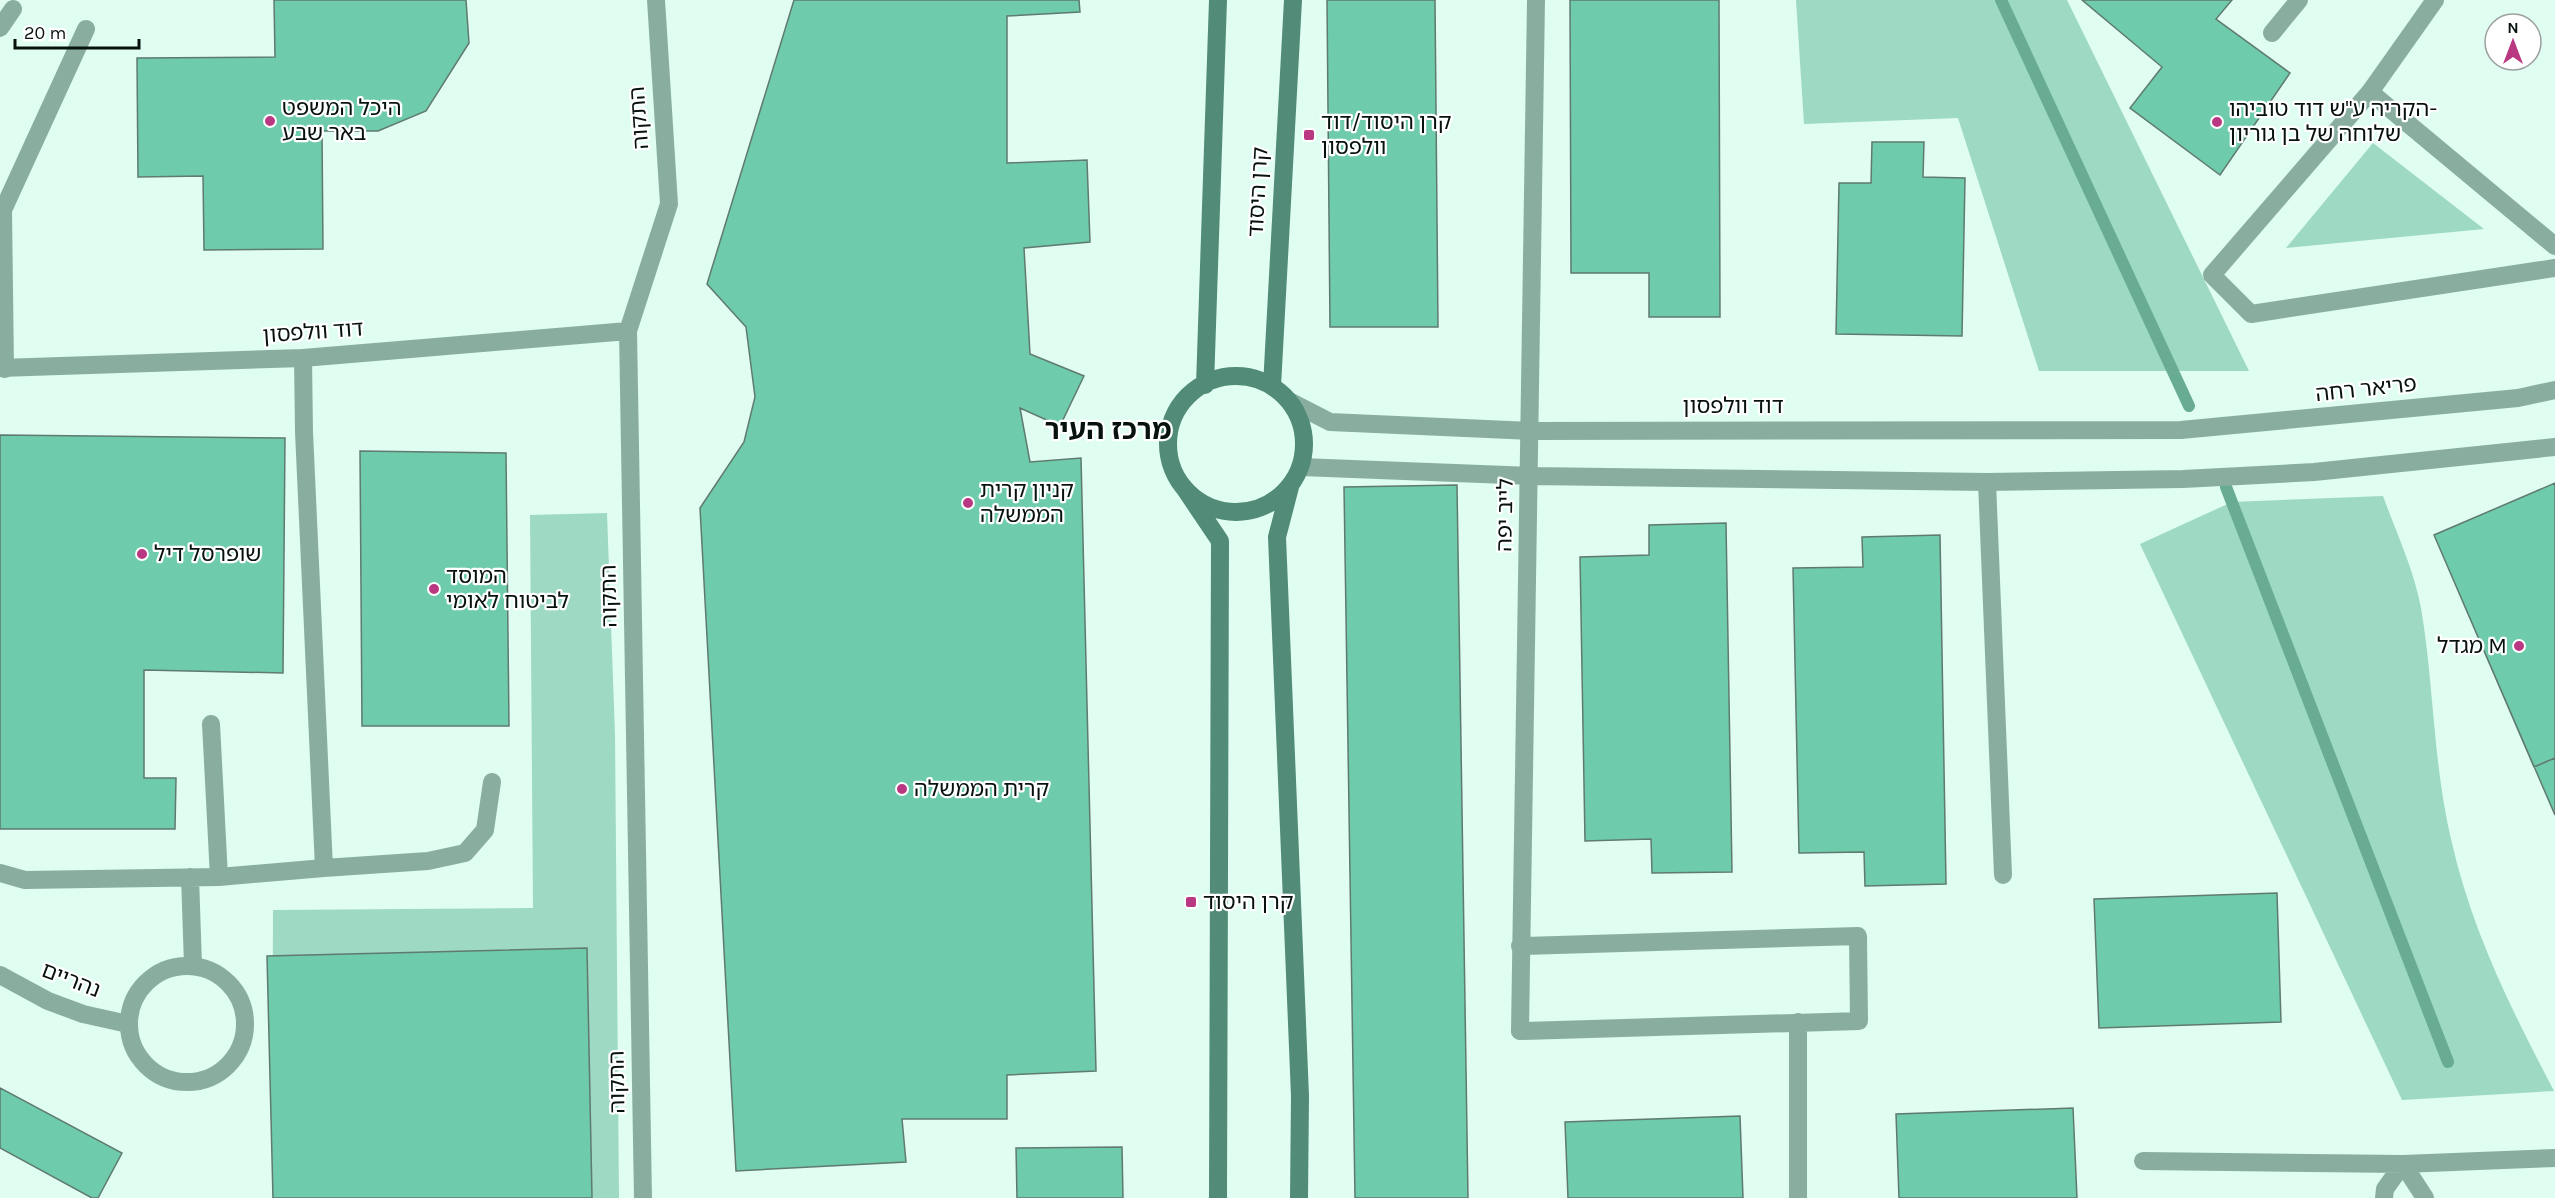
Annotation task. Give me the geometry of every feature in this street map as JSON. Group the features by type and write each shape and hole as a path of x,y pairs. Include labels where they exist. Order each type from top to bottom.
{"street":[{"name":"התקוה","path":"643,1198 628,332 669,204 656,0"},
{"name":"קרן היסוד","path":"1204,385 1218,0"},
{"name":"קרן היסוד","path":"1272,386 1293,0"},
{"name":"לייב יפה","path":"1536,0 1520,1031 1798,1022"},
{"path":"2272,33 2299,0"},
{"path":"2435,0 2370,92 2212,275 2251,314 2555,268"},
{"path":"0,28 13,9"},
{"path":"2,368 3,210 86,29"},
{"path":"2370,92 2555,246"},
{"name":"דוד וולפסון","path":"2,368 303,358 628,332"},
{"path":"303,358 324,868"},
{"path":"1218,1198 1220,542 1172,469 1168,446 1171,422 1181,404 1196,389 1215,379 1236,376 1256,379 1272,386 1291,402 1301,421 1305,444 1301,467 1290,487 1276,537 1300,1096 1299,1198"},
{"name":"פריאר רחה","path":"2181,430 2518,398 2555,390"},
{"name":"דוד וולפסון","path":"1291,402 1330,422 1531,431 2181,430"},
{"path":"1301,467 1530,476 1987,482 2183,479 2314,472 2555,447"},
{"path":"1987,482 2003,875"},
{"path":"1185,489 1203,504 1225,512 1249,511 1271,503 1290,487"},
{"path":"211,724 219,877"},
{"path":"0,873 25,880 219,877 428,861 465,853 485,830 492,782"},
{"path":"190,877 193,966"},
{"path":"1520,946 1858,936 1859,1021 1798,1022 1798,1198"},
{"path":"193,966 217,974 232,987 243,1005 246,1025 242,1045 236,1057 222,1071 203,1080 182,1083 157,1075 141,1062 131,1044 128,1024 130,1008 139,989 154,975 172,967 193,966"},
{"name":"נהריים","path":"0,975 48,1001 83,1014 128,1024"},
{"path":"2143,1161 2403,1164 2555,1158"},
{"path":"2384,1198 2385,1189 2403,1164"},
{"path":"2403,1164 2425,1198"}],"green space":[{"path":"1796,0 2067,0 2249,371 2039,371 1958,118 1804,124"},
{"path":"2373,143 2484,229 2286,248"},
{"path":"2383,496 2409,565 2421,608 2445,810 2459,872 2469,905 2494,968 2554,1091 2402,1100 2140,544 2232,502"},
{"path":"607,513 615,735 619,1198 272,1198 273,910 533,908 530,515"}],"building":[{"name":"היכל המשפט באר שבע","path":"274,0 466,0 469,43 426,111 378,131 322,131 323,249 204,250 203,176 138,177 137,58 275,57"},
{"name":"קרית הממשלה","path":"794,0 1079,0 1080,12 1007,16 1007,163 1087,160 1090,242 1024,248 1030,354 1084,376 1060,426 1020,408 1030,462 1081,458 1096,1071 1007,1075 1007,1119 902,1119 906,1162 736,1171 700,508 744,442 755,397 746,327 707,284"},
{"path":"1327,0 1435,0 1438,327 1330,327"},
{"path":"1570,0 1719,0 1720,317 1649,317 1649,273 1571,273"},
{"path":"2082,0 2232,0 2216,19 2290,73 2220,175 2130,108 2162,67"},
{"path":"1872,142 1924,142 1923,177 1965,178 1962,336 1836,334 1839,183 1871,183"},
{"name":"שופרסל דיל","path":"0,435 285,438 283,673 144,670 144,778 176,778 175,829 0,829"},
{"name":"המוסד לביטוח לאומי","path":"360,451 506,453 509,726 362,726"},
{"name":"מגדל M","path":"2555,483 2555,815 2434,535"},
{"name":"מגדל M","path":"2555,483 2555,758 2534,767 2434,535"},
{"path":"1457,485 1468,1198 1355,1198 1344,487"},
{"path":"1726,523 1732,872 1652,873 1651,839 1585,841 1580,557 1649,555 1649,525"},
{"path":"1940,535 1946,884 1865,886 1864,852 1799,853 1793,568 1863,567 1862,537"},
{"path":"2277,893 2281,1022 2099,1028 2094,899"},
{"path":"587,948 592,1198 273,1198 267,956"},
{"path":"0,1088 122,1153 98,1198 92,1198 0,1148"},
{"path":"2073,1108 2077,1198 1899,1198 1896,1114"},
{"path":"1740,1116 1743,1198 1568,1198 1565,1122"},
{"path":"1122,1147 1123,1198 1017,1198 1016,1148"}],"waterway":[{"path":"2001,0 2189,406"},
{"path":"2226,487 2448,1062"}],"place":[{"name":"היכל המשפט באר שבע","path":"270,121"},
{"name":"הקריה ע\"ש דוד טוביהו- שלוחה של בן גוריון","path":"2217,122"},
{"name":"קרן היסוד/דוד וולפסון","path":"1309,135"},
{"name":"קניון קרית הממשלה","path":"968,503"},
{"name":"שופרסל דיל","path":"142,554"},
{"name":"המוסד לביטוח לאומי","path":"434,589"},
{"name":"מגדל M","path":"2519,646"},
{"name":"קרית הממשלה","path":"902,789"},
{"name":"קרן היסוד","path":"1191,902"}],"district":[{"name":"מרכז העיר","path":"1108,429"}]}
